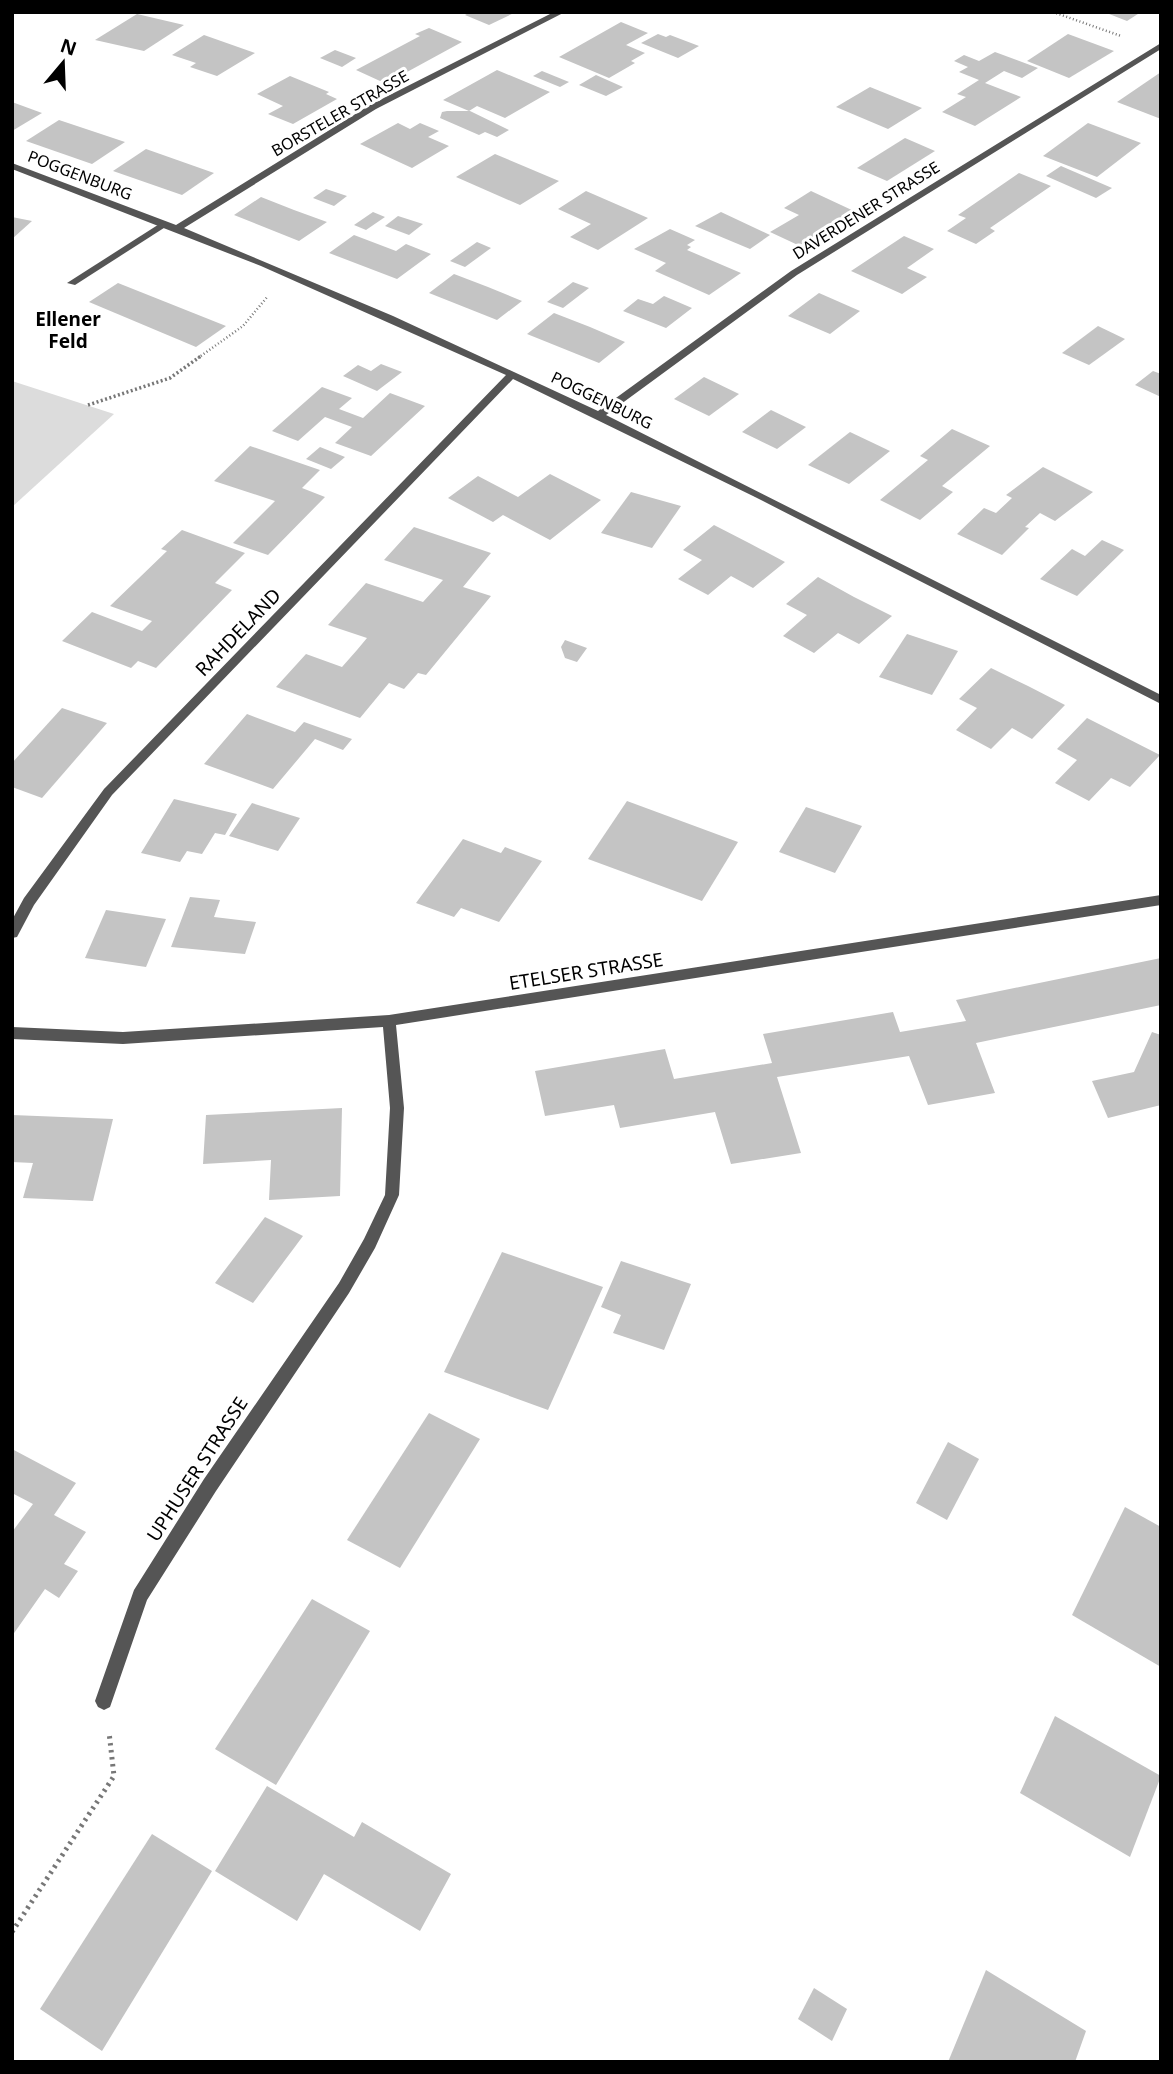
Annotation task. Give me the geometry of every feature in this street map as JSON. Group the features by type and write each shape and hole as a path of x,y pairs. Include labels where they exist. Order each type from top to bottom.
{"street":[{"name":"BORSTELER STRASSE","path":"176,229 373,107 561,12"},
{"name":"DAVERDENER STRASSE","path":"599,415 794,273 1158,46"},
{"name":"POGGENBURG","path":"12,166 285,273 512,374 599,415 1161,700"},
{"path":"72,283 164,224"},
{"name":"RAHDELAND","path":"12,933 29,902 107,792 512,374"},
{"name":"ETELSER STRASSE","path":"12,1033 124,1038 389,1021 1161,900"},
{"name":"UPHUSER STRASSE","path":"104,1701 140,1596 211,1485 344,1288 370,1243 391,1195 397,1108 389,1021"}],"path":[{"path":"1053,12 1158,46"},
{"path":"88,405 170,378 243,326 285,273"},
{"path":"12,1932 114,1776 104,1701"}],"shaded area":[{"path":"12,381 114,414 12,507"}],"building":[{"path":"470,12 516,12 489,25 465,15"},
{"path":"1104,12 1141,12 1127,21"},
{"path":"137,14 184,25 144,51 95,40"},
{"path":"621,22 648,33 626,45 645,53 631,61 635,63 609,78 559,57"},
{"path":"429,28 462,42 396,78 391,76 380,81 356,70 420,36 415,34"},
{"path":"658,34 666,37 670,35 699,46 678,58 641,43"},
{"path":"1068,34 1114,51 1069,78 1027,61"},
{"path":"204,35 255,53 217,76 190,67 196,63 172,55"},
{"path":"335,50 356,58 342,67 320,58"},
{"path":"995,52 1038,68 1022,78 1004,71 985,83 1021,97 975,126 942,112 966,97 957,94 979,80 959,72 968,67 954,61 964,55 979,61"},
{"path":"497,70 550,92 505,118 477,106 469,111 443,100"},
{"path":"542,71 569,82 560,87 533,76"},
{"path":"1161,72 1161,119 1117,102"},
{"path":"596,75 623,87 606,96 579,85"},
{"path":"290,76 329,92 326,94 337,99 293,124 268,114 283,106 257,94"},
{"path":"870,87 922,108 888,129 836,107"},
{"path":"12,102 42,113 12,131"},
{"path":"470,111 509,130 497,137 485,132 479,135 440,118 442,112"},
{"path":"59,120 125,142 92,164 26,141"},
{"path":"398,123 410,129 420,123 439,131 428,137 449,146 412,168 360,144"},
{"path":"1088,123 1141,143 1097,177 1043,156"},
{"path":"905,138 935,151 887,181 857,168"},
{"path":"146,149 214,173 182,195 113,171"},
{"path":"495,154 559,181 520,205 456,177"},
{"path":"1061,166 1112,188 1096,198 1046,176"},
{"path":"1019,173 1051,186 990,228 995,231 976,244 947,231 966,218 958,215"},
{"path":"326,189 347,196 334,206 313,198"},
{"path":"586,191 648,218 598,250 570,237 591,224 558,209"},
{"path":"811,191 856,212 800,246 770,232 799,215 784,208"},
{"path":"261,197 327,222 299,241 234,215"},
{"path":"373,212 385,217 366,230 354,225"},
{"path":"721,212 770,235 750,249 695,226"},
{"path":"398,216 423,224 409,235 385,226"},
{"path":"12,217 32,221 12,239"},
{"path":"670,229 695,240 687,245 691,247 687,250 741,273 709,295 655,271 666,263 634,249"},
{"path":"354,235 396,251 406,244 431,254 397,279 329,253"},
{"path":"904,236 934,249 907,268 927,277 902,294 851,271"},
{"path":"477,242 491,248 465,267 450,261"},
{"path":"454,274 522,301 497,320 429,293"},
{"path":"573,282 589,288 563,308 547,302"},
{"path":"118,283 226,326 196,347 89,302"},
{"path":"819,293 860,311 830,334 788,316"},
{"path":"664,296 692,308 666,328 623,311 638,299 653,304"},
{"path":"554,313 625,342 599,363 527,334"},
{"path":"1098,326 1125,339 1089,365 1062,353"},
{"path":"381,364 402,372 377,391 343,376 358,365 371,371"},
{"path":"1153,371 1161,374 1161,397 1135,385"},
{"path":"704,377 739,394 709,416 674,399"},
{"path":"322,387 352,398 339,409 363,418 390,393 425,406 371,456 335,443 352,427 325,417 298,441 272,431"},
{"path":"771,410 806,427 777,449 742,432"},
{"path":"952,429 990,446 942,486 953,492 920,520 880,500 928,460 920,456"},
{"path":"850,432 890,451 849,484 808,465"},
{"path":"250,446 320,470 302,488 325,497 268,555 233,543 275,501 214,481"},
{"path":"320,447 345,457 331,469 306,459"},
{"path":"1043,467 1093,492 1055,521 1040,513 1002,555 957,534 984,508 996,513 1012,498 1006,495"},
{"path":"550,474 601,500 550,540 503,515 493,522 448,498 478,476 518,497"},
{"path":"631,492 681,506 652,548 601,533"},
{"path":"714,525 785,562 753,588 731,576 708,595 678,579 702,560 683,550"},
{"path":"414,527 491,553 463,587 491,596 426,675 418,673 404,689 389,683 360,718 276,687 306,654 342,667 357,650 367,638 328,625 366,583 423,602 443,580 384,560"},
{"path":"182,530 245,553 215,583 232,590 156,668 138,661 131,668 62,641 92,612 142,631 152,621 110,606 167,551 161,549"},
{"path":"1102,540 1124,550 1077,596 1040,579 1072,549 1085,556"},
{"path":"818,577 892,616 859,644 838,633 814,653 783,636 807,615 786,604"},
{"path":"907,634 958,651 932,695 879,677"},
{"path":"565,640 587,648 577,662 565,658 561,647"},
{"path":"991,668 1065,705 1032,739 1012,728 991,749 956,730 977,708 959,699"},
{"path":"62,708 107,723 42,798 12,787 12,763"},
{"path":"247,714 295,732 304,722 352,739 343,750 315,739 273,789 204,764"},
{"path":"1087,718 1160,755 1130,787 1111,778 1089,801 1055,783 1077,760 1057,749"},
{"path":"174,799 237,814 225,835 215,833 202,854 187,851 180,862 141,853"},
{"path":"627,801 738,842 702,901 588,859"},
{"path":"252,803 300,818 278,851 229,836"},
{"path":"806,807 862,826 835,873 779,852"},
{"path":"463,839 501,853 505,847 542,861 499,922 461,908 454,917 416,903"},
{"path":"190,897 220,900 214,917 256,922 245,954 171,947"},
{"path":"106,910 166,919 146,967 85,958"},
{"path":"1161,958 1161,1005 976,1043 995,1093 928,1105 909,1056 777,1077 801,1153 731,1164 715,1112 620,1128 614,1105 545,1116 535,1071 665,1049 674,1079 772,1063 763,1034 893,1012 900,1032 966,1021 956,1000"},
{"path":"1152,1032 1161,1035 1161,1105 1108,1118 1092,1081 1134,1072"},
{"path":"342,1108 340,1196 269,1200 271,1160 203,1164 206,1115"},
{"path":"12,1115 113,1119 93,1201 23,1198 33,1163 12,1162"},
{"path":"265,1217 303,1236 253,1303 215,1283"},
{"path":"502,1252 603,1287 548,1410 444,1372"},
{"path":"621,1261 691,1284 664,1350 613,1333 621,1315 601,1307"},
{"path":"429,1413 480,1439 400,1568 347,1540"},
{"path":"948,1442 979,1459 947,1520 916,1503"},
{"path":"12,1449 76,1483 54,1515 86,1532 64,1564 78,1571 59,1598 45,1589 12,1636 12,1532 33,1504 12,1493"},
{"path":"1125,1507 1161,1527 1161,1667 1072,1615"},
{"path":"312,1599 370,1631 276,1785 215,1749"},
{"path":"1055,1716 1161,1776 1130,1857 1020,1793"},
{"path":"267,1786 354,1837 362,1822 451,1874 420,1931 324,1874 297,1921 215,1871"},
{"path":"152,1834 212,1871 102,2051 40,2009"},
{"path":"986,1970 1086,2031 1075,2062 948,2062"},
{"path":"814,1988 847,2009 832,2041 798,2019"}],"district":[{"name":"Ellener Feld","path":"68,330"}]}
